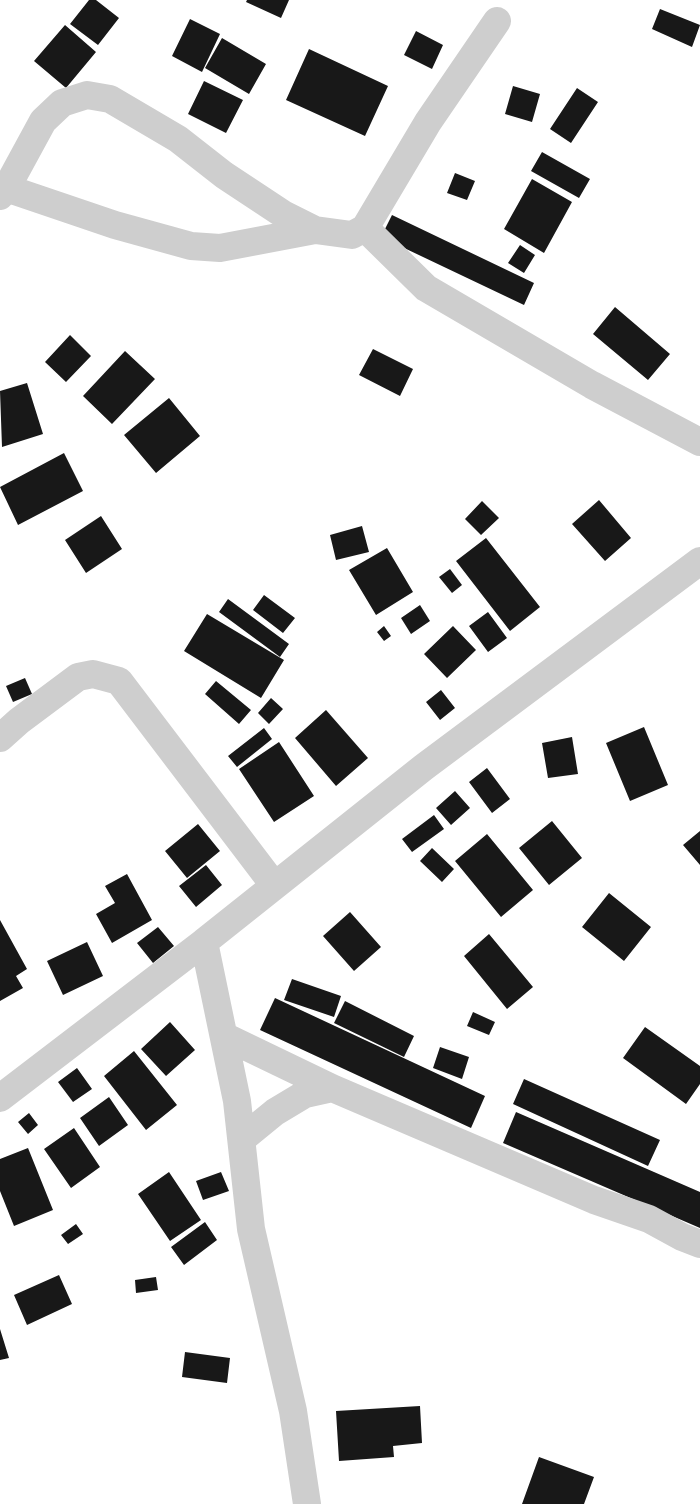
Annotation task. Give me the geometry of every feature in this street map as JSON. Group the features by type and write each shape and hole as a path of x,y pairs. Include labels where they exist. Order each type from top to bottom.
{"street":[{"path":"315,230 283,214 224,175 178,138 110,99 88,95 62,104 43,121 2,190 191,246 220,248 315,230 352,235 365,228 428,122 497,20"},
{"path":"365,228 426,288 592,385 700,442"},
{"path":"0,1098 204,942 424,767 700,561"},
{"path":"0,738 18,721 78,677 93,674 119,681 274,885"},
{"path":"204,942 224,1036 242,1139 251,1228 292,1411 307,1504"},
{"path":"224,1036 332,1088 594,1200 649,1219 682,1238 700,1244"},
{"path":"242,1139 275,1112 305,1094 332,1088"}],"building":[{"path":"89,0 96,0 119,18 98,45 70,24"},
{"path":"247,0 289,0 281,18 246,2"},
{"path":"660,9 700,25 692,47 652,29"},
{"path":"190,19 220,34 202,72 172,56"},
{"path":"65,25 96,52 66,88 34,61"},
{"path":"416,31 443,45 432,69 404,55"},
{"path":"222,38 266,64 249,94 205,68"},
{"path":"309,49 388,86 365,136 286,100"},
{"path":"204,81 243,100 226,133 188,114"},
{"path":"513,86 540,94 532,122 505,114"},
{"path":"577,88 598,102 571,143 550,129"},
{"path":"542,152 590,179 579,198 531,171"},
{"path":"455,173 475,181 467,200 447,193"},
{"path":"532,179 572,202 544,253 504,229"},
{"path":"392,215 534,283 524,305 381,237"},
{"path":"520,245 535,255 524,273 508,263"},
{"path":"615,307 670,354 648,380 593,334"},
{"path":"70,335 91,356 66,382 45,362"},
{"path":"373,349 413,369 400,396 359,375"},
{"path":"125,351 155,379 112,424 83,396"},
{"path":"27,383 43,434 2,447 0,391"},
{"path":"169,398 200,436 156,473 124,435"},
{"path":"64,453 83,491 18,525 0,487"},
{"path":"599,500 631,538 605,561 572,524"},
{"path":"482,501 499,518 481,535 465,519"},
{"path":"101,516 122,549 86,573 65,540"},
{"path":"362,526 369,552 336,560 330,535"},
{"path":"486,538 540,607 510,631 456,561"},
{"path":"387,548 413,592 376,615 349,570"},
{"path":"450,569 462,585 452,593 439,577"},
{"path":"264,595 295,618 283,633 253,610"},
{"path":"228,599 289,644 280,657 219,612"},
{"path":"420,605 430,621 411,634 401,618"},
{"path":"488,612 507,638 488,652 469,626"},
{"path":"207,614 284,660 261,698 184,651"},
{"path":"384,626 391,636 384,641 377,632"},
{"path":"453,626 476,650 447,678 424,654"},
{"path":"25,678 32,694 13,702 6,686"},
{"path":"216,681 251,710 239,724 205,694"},
{"path":"441,690 455,708 440,720 426,702"},
{"path":"271,698 283,709 269,724 258,713"},
{"path":"326,710 368,758 336,786 295,738"},
{"path":"644,727 668,785 630,801 606,743"},
{"path":"264,728 272,739 237,767 228,756"},
{"path":"572,737 578,774 548,778 542,743"},
{"path":"279,742 314,796 274,822 239,769"},
{"path":"487,768 510,799 492,813 469,782"},
{"path":"455,791 470,808 451,825 436,808"},
{"path":"434,815 444,829 412,852 402,839"},
{"path":"552,821 582,858 549,885 519,848"},
{"path":"198,824 220,851 187,878 165,851"},
{"path":"700,831 700,865 683,845"},
{"path":"487,834 533,890 501,917 455,861"},
{"path":"432,848 454,869 442,882 420,861"},
{"path":"206,865 222,885 196,907 179,886"},
{"path":"127,874 152,920 112,943 96,914 115,903 105,886"},
{"path":"609,893 651,927 624,961 582,927"},
{"path":"350,912 381,947 354,971 323,936"},
{"path":"0,920 27,969 16,976 23,988 0,1001"},
{"path":"158,927 174,946 153,963 137,943"},
{"path":"489,934 533,987 507,1009 464,956"},
{"path":"87,942 103,976 63,995 47,961"},
{"path":"292,979 341,996 334,1017 284,1000"},
{"path":"275,998 485,1096 471,1128 260,1030"},
{"path":"345,1001 414,1036 404,1057 334,1023"},
{"path":"473,1012 495,1022 489,1035 467,1026"},
{"path":"170,1022 195,1050 166,1076 141,1049"},
{"path":"645,1027 700,1066 700,1084 686,1104 623,1058"},
{"path":"440,1047 469,1057 462,1079 433,1068"},
{"path":"134,1051 177,1105 146,1130 104,1076"},
{"path":"77,1068 92,1089 73,1102 58,1082"},
{"path":"524,1079 660,1140 648,1166 513,1104"},
{"path":"109,1097 128,1125 99,1146 80,1118"},
{"path":"516,1112 700,1192 700,1228 503,1143"},
{"path":"29,1113 38,1125 28,1134 18,1122"},
{"path":"74,1128 100,1167 71,1188 44,1149"},
{"path":"28,1148 53,1210 14,1226 0,1191 0,1159"},
{"path":"169,1172 201,1220 170,1241 138,1194"},
{"path":"221,1172 229,1191 203,1200 196,1181"},
{"path":"205,1222 217,1240 184,1265 171,1247"},
{"path":"76,1224 83,1234 68,1244 61,1235"},
{"path":"59,1275 72,1304 27,1325 14,1295"},
{"path":"156,1277 158,1290 136,1293 135,1280"},
{"path":"0,1329 9,1358 0,1360"},
{"path":"185,1352 230,1358 227,1383 182,1377"},
{"path":"420,1406 422,1443 393,1446 394,1457 339,1461 336,1411"},
{"path":"539,1457 594,1477 584,1504 522,1504"}]}
